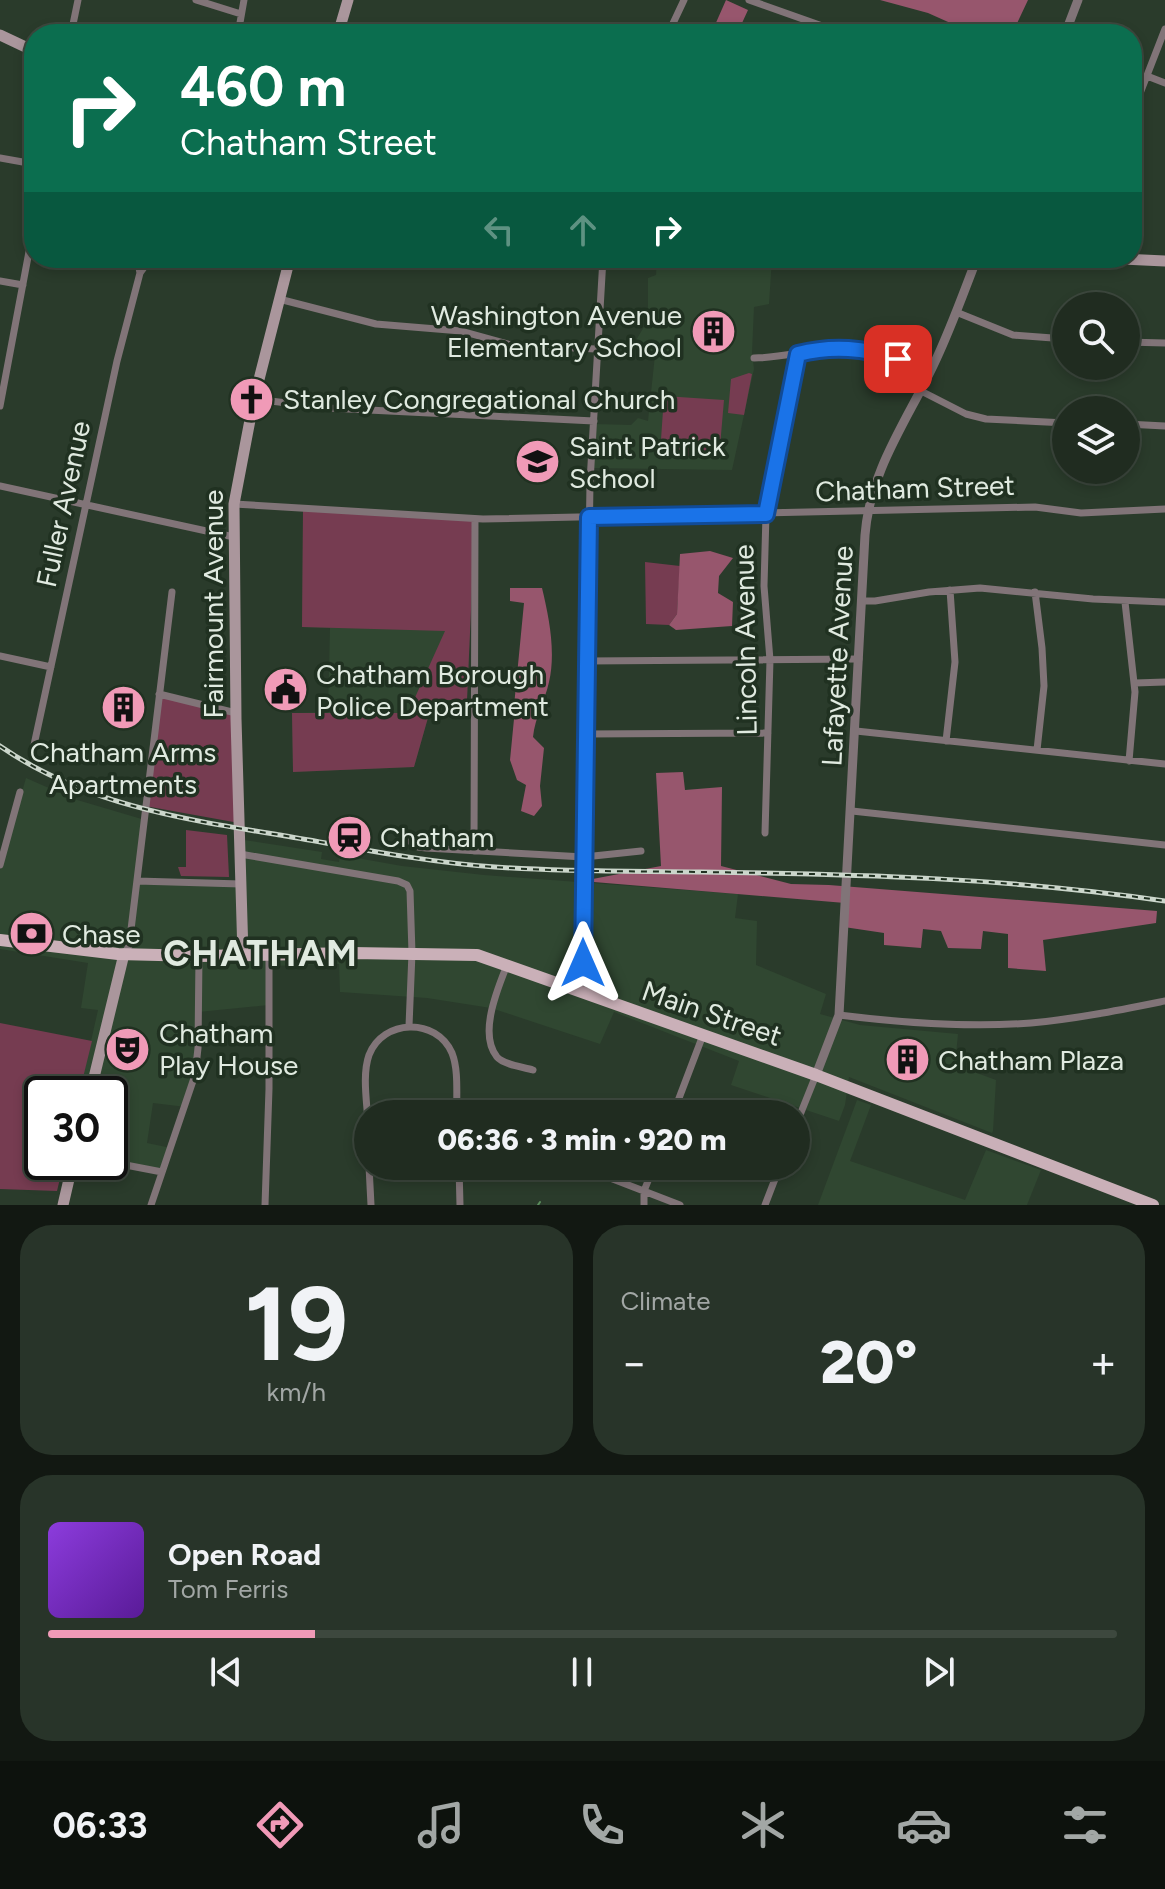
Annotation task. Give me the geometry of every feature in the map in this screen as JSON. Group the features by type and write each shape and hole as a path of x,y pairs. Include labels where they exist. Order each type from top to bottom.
{"main road":[{"path":"341,24 348,0"},
{"path":"0,35 24,46"},
{"path":"1142,260 1165,261"},
{"name":"Fairmount Avenue","path":"243,955 234,504 254,399 287,268"},
{"name":"Main Street","path":"0,940 124,954 477,955 816,1075 1153,1205"},
{"path":"94,1076 124,954"},
{"path":"63,1205 69,1180"}],"street":[{"path":"73,24 78,0"},
{"path":"196,0 241,14"},
{"path":"240,24 244,0"},
{"path":"749,0 817,24"},
{"path":"1069,24 1078,0"},
{"path":"672,24 681,1"},
{"path":"1142,89 1165,29"},
{"path":"1147,76 1165,83"},
{"path":"0,158 24,162"},
{"path":"0,406 26,268"},
{"name":"Fuller Avenue","path":"139,268 140,273"},
{"name":"Fuller Avenue","path":"34,745 86,505 144,268"},
{"path":"583,992 589,517 602,268"},
{"name":"Lafayette Avenue","path":"816,1075 839,1015 868,512 878,471 932,369 973,268"},
{"path":"0,281 23,285"},
{"path":"279,299 376,324 461,331 511,345 596,349"},
{"path":"956,312 1013,335 1052,338"},
{"path":"1140,342 1165,343"},
{"path":"754,358 849,348 872,351 932,369"},
{"name":"Lincoln Avenue","path":"765,833 770,660 764,603 766,514 798,354"},
{"path":"921,391 966,414 986,419 1052,422"},
{"path":"254,399 328,408 594,421"},
{"path":"1140,425 1165,426"},
{"path":"0,486 234,537"},
{"name":"Chatham Street","path":"234,504 475,519 1035,507 1081,513 1165,509"},
{"path":"474,851 475,519"},
{"path":"862,601 980,588 1125,602 1165,602"},
{"path":"946,741 955,662 950,590"},
{"path":"124,954 129,946 172,592"},
{"path":"1035,592 1044,686 1037,750"},
{"path":"1125,602 1135,683 1129,761"},
{"path":"0,656 51,667"},
{"path":"586,661 859,659"},
{"path":"1135,683 1165,682"},
{"path":"159,694 236,713"},
{"path":"856,731 1165,764"},
{"path":"585,734 768,733"},
{"path":"0,865 20,792"},
{"path":"852,811 1165,845"},
{"path":"408,840 418,847 584,857 641,851"},
{"path":"240,854 407,885 410,891 412,953 409,1026"},
{"path":"137,881 241,884"},
{"path":"265,1205 269,954"},
{"path":"151,1205 195,1075 199,956"},
{"path":"507,965 490,1013 493,1048 503,1061 533,1070"},
{"path":"839,1015 948,1025 1027,1023 1104,1014 1165,1001"},
{"path":"367,1100 369,1056 385,1035 409,1026 431,1031 450,1049 455,1066 456,1100"},
{"path":"678,1100 703,1035"},
{"path":"806,1100 816,1075"},
{"path":"128,1165 162,1172"},
{"path":"370,1180 371,1205"},
{"path":"459,1180 460,1205"},
{"path":"615,1180 680,1205"},
{"path":"644,1205 644,1191 648,1180"},
{"path":"765,1205 775,1180"}],"shaded area":[{"path":"726,0 748,10 742,24 715,24"},
{"path":"880,0 1028,0 1017,24 953,24 928,13"},
{"path":"656,268 771,268 769,304 754,307 754,369 732,470 591,468 594,424 631,425 638,418 648,421 655,355 649,348 638,347 635,342 648,320 648,278 656,275"},
{"path":"752,374 744,415 728,413 731,379"},
{"path":"664,396 724,400 719,458 660,454"},
{"path":"303,508 475,520 467,700 433,700 414,767 293,772 292,713 328,712 330,628 302,627"},
{"path":"303,508 475,520 467,700 433,700 414,767 293,772 292,713 408,713 445,631 302,627"},
{"path":"710,551 733,558 719,576 718,593 733,602 732,626 676,630 669,625 677,614 680,554"},
{"path":"645,562 680,566 677,614 669,625 646,624"},
{"path":"510,588 542,588 551,635 551,671 533,737 544,748 540,786 542,806 534,816 521,811 526,785 517,780 510,760 514,719 523,715 514,706 524,603 510,601"},
{"path":"158,694 236,714 239,823 145,806"},
{"path":"683,772 685,790 722,787 721,866 791,884 1157,911 1156,923 1043,940 1046,971 1008,968 1008,934 983,931 981,949 948,948 941,931 923,929 921,948 884,945 884,933 844,927 845,903 582,881 661,866 656,773"},
{"path":"26,778 74,799 145,820 137,881 246,884 244,840 322,852 321,859 339,862 340,855 484,875 738,894 735,918 757,921 756,965 826,994 820,1014 860,1025 958,1034 955,1065 996,1080 993,1131 849,1077 839,1121 810,1111 810,1100 776,1100 731,1085 739,1061 614,1012 600,1044 491,1008 427,998 340,992 339,964 270,966 269,1005 198,1012 198,1040 186,1107 153,1103 147,1143 171,1148 161,1173 128,1166 128,1076 83,1076 98,1010 81,1008 88,963 0,949 0,870"},
{"path":"186,830 227,835 229,877 181,876 178,867 186,867"},
{"path":"0,1023 92,1041 83,1076 24,1076 24,1180 60,1180 57,1191 0,1189"},
{"path":"857,1100 871,1105 850,1161 965,1200 986,1150 1041,1170 1027,1205 818,1205"}],"railway":[{"path":"0,746 65,782 134,806 206,822 441,862 546,870 933,879 1049,887 1165,901"}],"place":[{"name":"Washington Avenue Elementary School","path":"713,331"},
{"name":"Stanley Congregational Church","path":"252,399"},
{"name":"Saint Patrick School","path":"538,462"},
{"name":"Chatham Borough Police Department","path":"285,690"},
{"name":"Chatham Arms Apartments","path":"123,708"},
{"name":"Chatham","path":"349,837"},
{"name":"Chase","path":"31,934"},
{"name":"Chatham Play House","path":"128,1049"},
{"name":"Chatham Plaza","path":"907,1060"}],"district":[{"name":"CHATHAM","path":"261,953"}],"route":[{"path":"583,963 589,517 766,514 798,354 849,348 898,359"}]}
